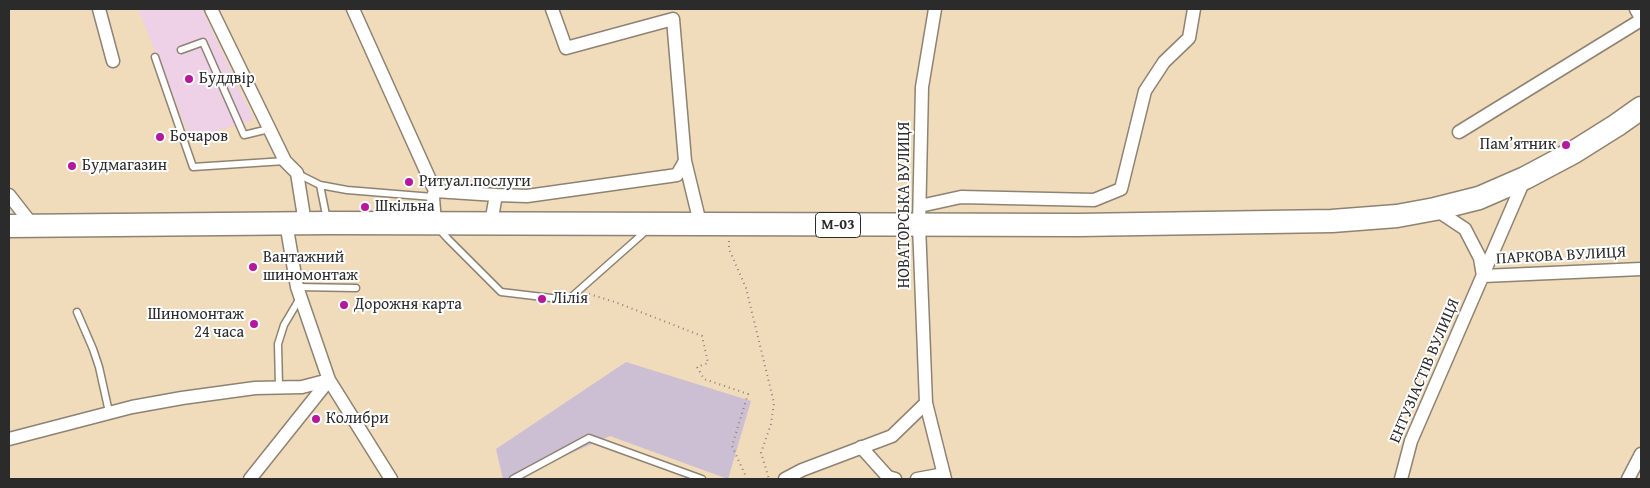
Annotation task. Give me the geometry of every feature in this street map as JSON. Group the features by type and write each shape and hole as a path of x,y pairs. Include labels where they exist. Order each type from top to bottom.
{"highway":[{"name":"М-03","path":"9,226 296,223 700,224 920,216 1332,221 1397,216 1479,198 1525,178 1581,148 1617,126 1641,108"}],"street":[{"path":"99,9 113,60"},
{"path":"211,9 284,161 296,174 298,292 330,380 390,479"},
{"path":"353,9 434,194 434,223"},
{"path":"552,9 566,48 672,19 685,161 700,224"},
{"name":"НОВАТОРСЬКА ВУЛИЦЯ","path":"917,479 944,477 926,403 920,216 922,87 935,9"},
{"path":"920,216 961,197 1094,200 1121,189 1145,91 1164,62 1189,38 1194,9"},
{"path":"1459,132 1641,19 1636,9"},
{"path":"434,194 527,196 677,174 685,161"},
{"name":"ЕНТУЗІАСТІВ ВУЛИЦЯ","path":"1401,479 1411,441 1525,178"},
{"path":"9,194 34,227"},
{"path":"491,223 496,195"},
{"path":"1435,209 1465,229 1480,258 1483,276"},
{"name":"ПАРКОВА ВУЛИЦЯ","path":"1483,276 1641,269"},
{"path":"9,439 109,412 182,398 279,386 302,387 330,380"},
{"path":"250,479 330,380"},
{"path":"785,479 802,470 892,436 926,403"},
{"path":"861,447 888,477 895,479"},
{"path":"1628,479 1641,454"}],"lane":[{"path":"180,50 202,42 244,135 269,128"},
{"path":"155,57 193,167 284,161"},
{"path":"296,174 320,184 347,190 434,194"},
{"path":"320,184 328,223"},
{"path":"434,223 501,292 568,300 655,223"},
{"path":"279,386 278,344 298,292 356,288"},
{"path":"77,312 99,367 109,412"},
{"path":"513,479 589,438 702,479"}],"path":[{"path":"730,239 729,249 746,288 774,403 771,424 761,454 769,479"},
{"path":"578,291 615,302 702,336 708,363 697,367 704,379 748,394 732,446 747,479"}],"shaded area":[{"path":"138,9 202,9 254,120 190,138"},
{"path":"626,362 751,401 728,479 610,436 513,479 503,479 496,449"}],"place":[{"name":"Буддвір","path":"189,79"},
{"name":"Бочаров","path":"160,137"},
{"name":"Пам’ятник","path":"1566,145"},
{"name":"Будмагазин","path":"72,166"},
{"name":"Ритуал.послуги","path":"409,182"},
{"name":"Шкільна","path":"365,207"},
{"name":"Вантажний шиномонтаж","path":"253,267"},
{"name":"Лілія","path":"542,299"},
{"name":"Дорожня карта","path":"344,305"},
{"name":"Шиномонтаж 24 часа","path":"254,324"},
{"name":"Колибри","path":"316,419"}]}
